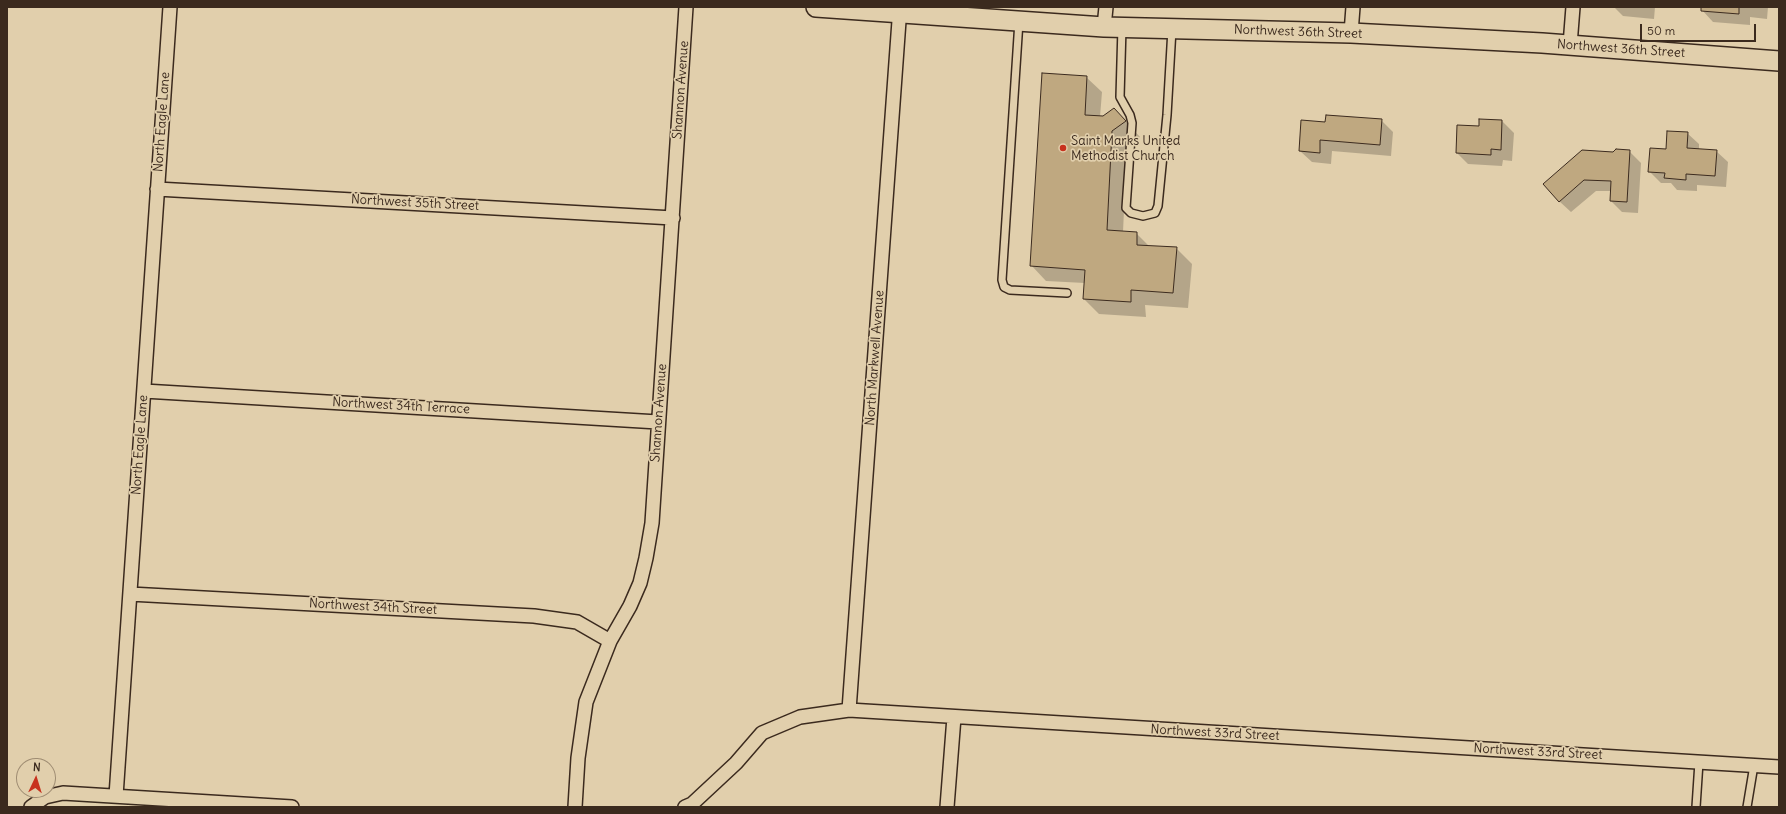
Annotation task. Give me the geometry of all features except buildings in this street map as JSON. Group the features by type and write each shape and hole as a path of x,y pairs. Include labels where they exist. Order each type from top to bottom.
{"street":[{"name":"North Eagle Lane","path":"116,796 170,7"},
{"name":"Shannon Avenue","path":"575,807 578,758 586,702 610,641 630,606 640,582 652,523 686,7"},
{"name":"Northwest 36th Street","path":"816,7 900,10 1020,21 1113,27 1351,33 1570,45 1779,61"},
{"path":"1106,7 1113,27"},
{"path":"1351,33 1353,7"},
{"path":"1570,45 1573,7"},
{"name":"North Markwell Avenue","path":"849,710 900,10"},
{"name":"Northwest 35th Street","path":"157,189 673,218"},
{"name":"Northwest 34th Terrace","path":"144,391 658,422"},
{"name":"Northwest 34th Street","path":"130,594 534,616 577,622 610,641"},
{"name":"Northwest 33rd Street","path":"685,807 692,804 736,763 762,733 800,717 849,710 1779,767"},
{"path":"947,807 954,717"},
{"path":"31,807 45,797 64,793 292,807"}],"lane":[{"path":"1020,21 1002,280 1004,287 1010,290 1067,293"},
{"path":"1113,27 1120,97 1130,115 1132,123 1126,208 1131,213 1143,216 1155,213 1158,206 1167,115 1172,28"},
{"path":"1696,807 1699,762"},
{"path":"1747,807 1754,765"}],"place":[{"name":"Saint Marks United Methodist Church","path":"1063,148"}]}
